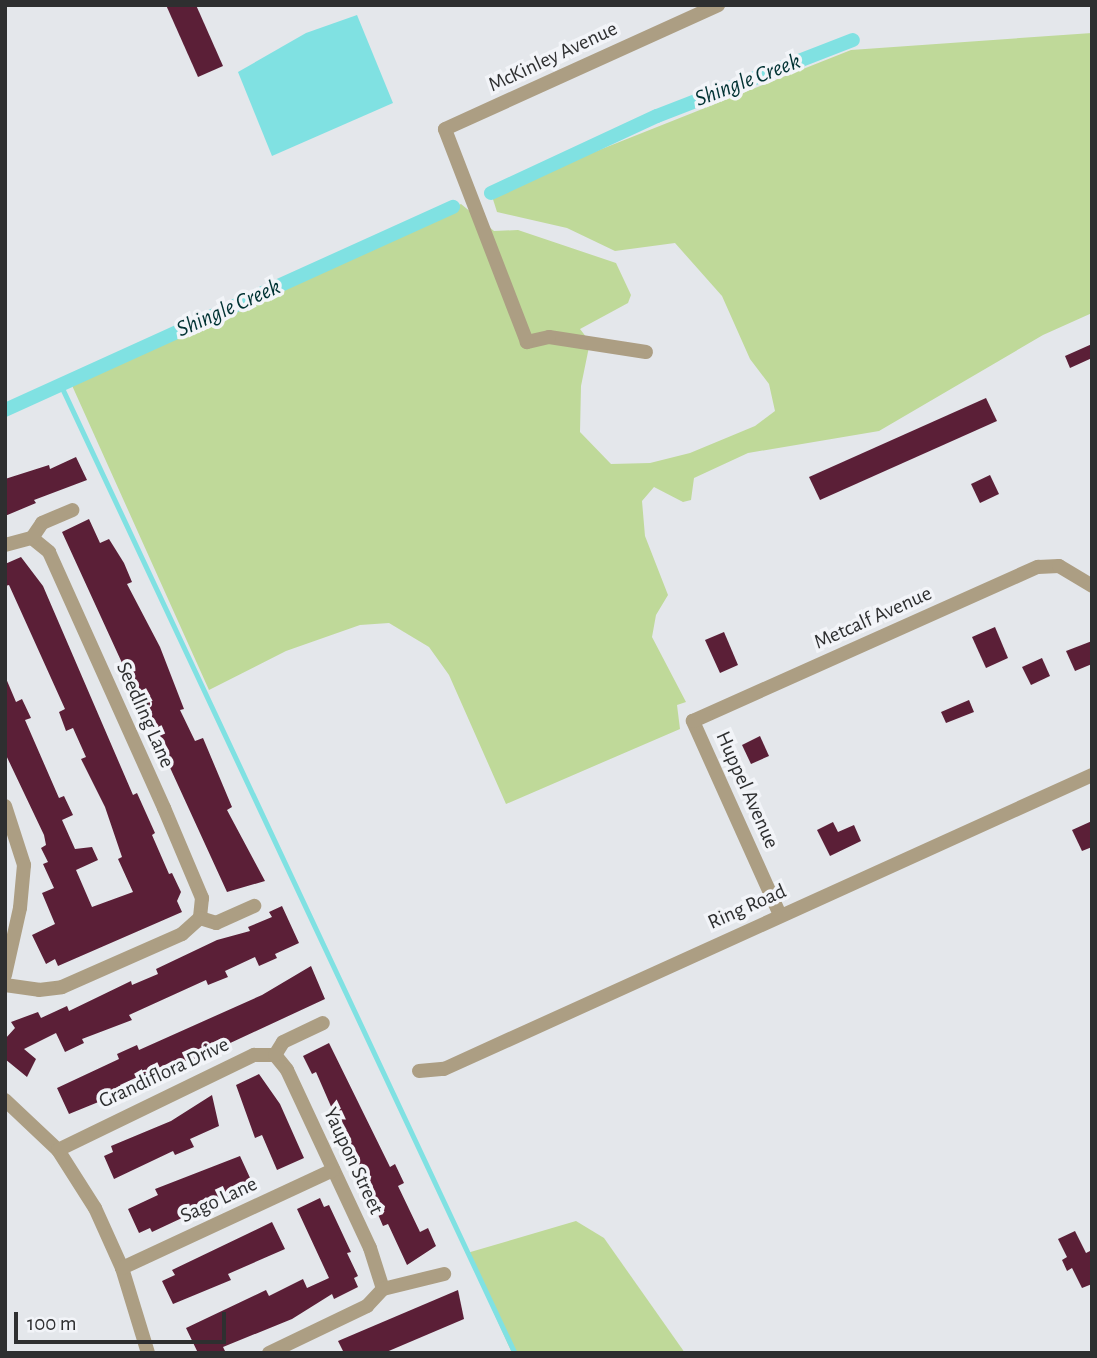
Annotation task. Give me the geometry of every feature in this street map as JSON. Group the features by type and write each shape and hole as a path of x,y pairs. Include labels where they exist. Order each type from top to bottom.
{"street":[{"name":"McKinley Avenue","path":"646,352 549,337 527,342 445,130 718,5"},
{"path":"5,545 32,538 42,523 72,510"},
{"name":"Seedling Lane","path":"32,538 49,552 164,808 202,898 200,918"},
{"name":"Metcalf Avenue","path":"692,721 1038,567 1072,571 1092,586"},
{"name":"Huppel Avenue","path":"692,721 780,915"},
{"name":"Ring Road","path":"419,1071 444,1069 1092,775"},
{"path":"5,806 24,864 5,975"},
{"path":"5,985 38,990 62,988 182,934 200,918 216,923 254,906"},
{"name":"Grandiflora Drive","path":"58,1150 254,1055 275,1055 283,1042 323,1023"},
{"name":"Yaupon Street","path":"275,1055 288,1070 370,1248 383,1289"},
{"path":"5,1100 58,1150 95,1209 122,1268 148,1353"},
{"name":"Sago Lane","path":"122,1268 333,1170"},
{"path":"269,1353 367,1306 383,1289 444,1274"}],"green space":[{"path":"1092,33 1092,313 1043,335 879,431 748,453 694,478 691,500 683,502 654,487 642,501 645,536 668,595 656,615 652,637 686,702 677,705 680,729 506,804 449,675 429,647 389,623 360,625 286,651 209,690 70,381 461,204 494,231 518,230 616,263 631,295 628,303 580,329 590,342 581,386 580,432 611,464 650,463 690,453 755,426 775,411 769,384 750,359 722,296 675,243 615,251 567,228 497,212 491,193 851,50"},
{"path":"576,1221 604,1238 685,1353 512,1353 467,1253"}],"water":[{"path":"357,15 393,103 272,156 238,72 306,33"}],"building":[{"path":"166,5 196,5 223,66 198,77"},
{"path":"1092,344 1092,358 1070,368 1065,356"},
{"path":"986,398 997,421 820,500 809,477"},
{"path":"76,457 87,480 34,500 36,503 5,516 5,479 49,465 50,469"},
{"path":"990,475 999,494 980,503 971,484"},
{"path":"89,519 100,543 109,539 124,563 132,582 127,584 160,647 184,709 180,710 195,741 203,738 232,807 227,810 265,881 227,892 62,532"},
{"path":"21,557 43,586 133,795 137,793 169,874 172,873 181,892 177,901 182,912 58,966 55,959 46,964 32,935 55,924 42,893 54,888 43,864 48,862 41,848 46,845 44,835 5,753 5,676 16,702 22,699 31,718 25,720 59,798 64,796 73,815 62,820 75,849 92,847 98,860 76,870 92,907 133,892 118,859 122,857 105,807 81,759 86,757 73,728 66,731 59,712 65,709 9,585 5,586 5,564"},
{"path":"995,627 1008,658 986,668 972,637"},
{"path":"724,632 738,665 720,673 705,640"},
{"path":"1092,641 1092,664 1075,671 1066,651"},
{"path":"1042,658 1050,676 1031,685 1022,667"},
{"path":"969,700 974,712 946,723 941,712"},
{"path":"760,736 769,756 751,764 742,745"},
{"path":"1092,821 1092,847 1082,851 1072,830"},
{"path":"833,822 838,832 854,825 861,841 830,856 817,830"},
{"path":"282,906 299,943 275,954 277,958 259,966 255,957 225,971 228,977 208,985 206,980 129,1015 132,1020 82,1039 84,1043 65,1052 56,1033 24,1049 36,1059 27,1077 5,1059 5,1039 15,1028 11,1022 38,1012 41,1018 67,1006 69,1011 131,981 132,985 158,974 156,969 217,940 250,931 248,927 272,917 269,912"},
{"path":"311,966 325,999 198,1058 157,1068 120,1085 123,1092 69,1114 57,1088 119,1059 117,1054 137,1045 139,1050 262,995"},
{"path":"329,1043 390,1167 395,1164 404,1183 398,1186 420,1232 428,1228 436,1246 407,1265 388,1224 383,1226 316,1072 312,1074 303,1056"},
{"path":"259,1074 280,1104 304,1158 277,1170 262,1135 255,1138 236,1085"},
{"path":"212,1095 219,1126 190,1139 194,1147 175,1155 173,1151 114,1179 104,1156 113,1152 111,1146 171,1121"},
{"path":"240,1156 251,1180 241,1184 244,1189 152,1232 150,1228 139,1233 128,1209 158,1195 155,1189"},
{"path":"320,1198 324,1207 329,1205 351,1252 347,1253 358,1276 354,1278 358,1287 334,1299 332,1294 292,1319 223,1347 226,1353 198,1353 186,1328 266,1290 269,1296 303,1279 307,1288 329,1278 297,1209"},
{"path":"272,1222 285,1249 228,1274 231,1280 173,1304 162,1281 175,1275 172,1270"},
{"path":"1075,1231 1086,1253 1092,1250 1092,1284 1082,1288 1072,1268 1067,1271 1062,1260 1067,1257 1058,1239"},
{"path":"458,1290 464,1319 384,1353 344,1353 338,1341"}],"waterway":[{"name":"Shingle Creek","path":"491,193 657,116 853,40"},
{"name":"Shingle Creek","path":"5,410 453,207"},
{"path":"61,385 515,1353"}]}
